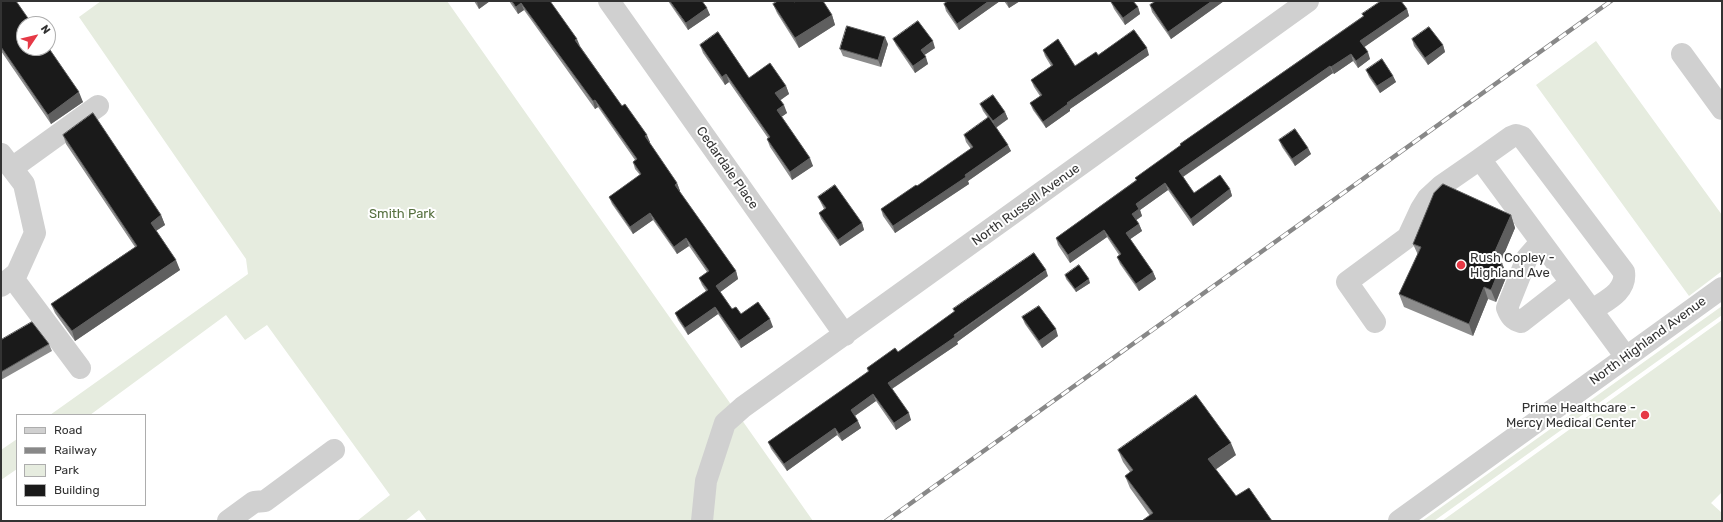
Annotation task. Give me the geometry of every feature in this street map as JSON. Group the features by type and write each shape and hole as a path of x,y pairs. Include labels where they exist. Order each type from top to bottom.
{"street":[{"name":"Cedardale Place","path":"609,1 845,335"},
{"name":"North Russell Avenue","path":"702,521 706,481 725,423 743,408 1308,1"},
{"path":"1682,54 1722,109"},
{"path":"80,368 10,279 35,233 24,184 6,161 98,106"},
{"path":"1375,322 1347,282 1408,237 1421,208 1428,198 1441,186 1516,135 1522,137 1624,272 1624,278 1619,291 1592,310"},
{"path":"1480,159 1626,357"},
{"path":"1541,242 1527,258 1507,308 1510,316 1521,322 1571,283"},
{"name":"North Highland Avenue","path":"1399,521 1722,288"},
{"path":"228,521 254,502 265,501 334,450"}],"green space":[{"name":"Smith Park","path":"101,1 447,1 813,521 427,521 419,510 405,521 357,521 390,495 267,325 245,340 226,315 91,414 51,414 248,274 246,259 79,17"},
{"path":"1596,41 1722,215 1722,271 1689,296 1536,85"},
{"path":"1722,306 1722,315 1434,521 1422,521"},
{"name":"Prime Healthcare - Mercy Medical Center","path":"1722,320 1722,492 1711,503 1722,513 1722,521 1442,521"},
{"path":"16,440 16,470 1,480 1,450"}],"building":[{"path":"1,1 16,1 26,16 16,16 16,56 54,56 79,92 48,115 1,47"},
{"path":"512,1 550,1 577,39 575,40 622,106 625,104 647,135 645,136 677,183 675,185 736,271 716,286 732,309 736,307 741,314 758,302 770,319 739,341 715,307 685,328 675,313 708,290 699,278 709,271 686,238 674,247 650,213 630,227 609,197 641,174 633,162 637,159 595,100 593,101 521,3 516,7"},
{"path":"670,1 702,1 707,8 686,23"},
{"path":"778,1 823,1 832,15 795,38 773,4"},
{"path":"948,1 989,1 957,24 944,4"},
{"path":"1133,1 1138,7 1123,18 1111,2"},
{"path":"1156,1 1212,1 1168,32 1150,5"},
{"path":"1381,1 1401,1 1407,9 1360,41 1368,52 1356,61 1351,54 1331,67 1330,66 1179,171 1194,193 1220,175 1230,189 1191,219 1165,183 1136,204 1139,209 1132,214 1139,224 1126,233 1153,272 1136,284 1117,257 1121,254 1104,230 1068,255 1056,238 1137,180 1135,178 1181,145 1180,144 1364,16 1362,14"},
{"path":"918,21 933,41 921,50 926,57 913,66 893,39"},
{"path":"847,26 885,37 878,60 840,49"},
{"path":"1429,27 1443,45 1425,58 1412,39"},
{"path":"1134,30 1147,48 1067,103 1068,104 1043,122 1030,103 1042,95 1031,80 1053,65 1043,50 1058,39 1075,66 1096,52 1098,55"},
{"path":"718,32 749,78 770,63 786,86 775,93 784,105 777,110 810,158 790,172 767,139 770,137 726,74 722,77 700,45"},
{"path":"1382,59 1393,76 1377,86 1366,70"},
{"path":"993,95 1005,112 993,121 980,104"},
{"path":"93,113 161,215 151,223 176,260 72,331 51,304 137,246 63,135"},
{"path":"989,117 1008,145 965,175 966,177 893,226 881,209 973,147 964,135"},
{"path":"1295,129 1308,148 1292,159 1279,140"},
{"name":"Rush Copley - Highland Ave","path":"1443,184 1511,215 1492,258 1502,263 1491,290 1484,287 1469,324 1399,294 1421,247 1413,244 1434,193"},
{"path":"835,185 862,223 838,240 819,213 826,208 818,197"},
{"path":"1034,253 1046,270 954,335 955,337 888,383 909,413 894,423 873,394 851,410 858,421 839,434 835,428 784,464 768,442 869,371 867,368 895,348 898,352 955,311 953,309"},
{"path":"1079,265 1089,279 1075,289 1065,275"},
{"path":"1039,306 1056,329 1039,341 1022,317"},
{"path":"32,322 49,344 1,372 1,340"},
{"path":"1196,395 1231,443 1208,459 1236,496 1249,488 1272,521 1143,520 1153,513 1125,476 1133,470 1118,450"}],"railway":[{"path":"886,521 1611,1"}],"place":[{"name":"Rush Copley - Highland Ave","path":"1461,265"},
{"name":"Prime Healthcare - Mercy Medical Center","path":"1645,415"}]}
